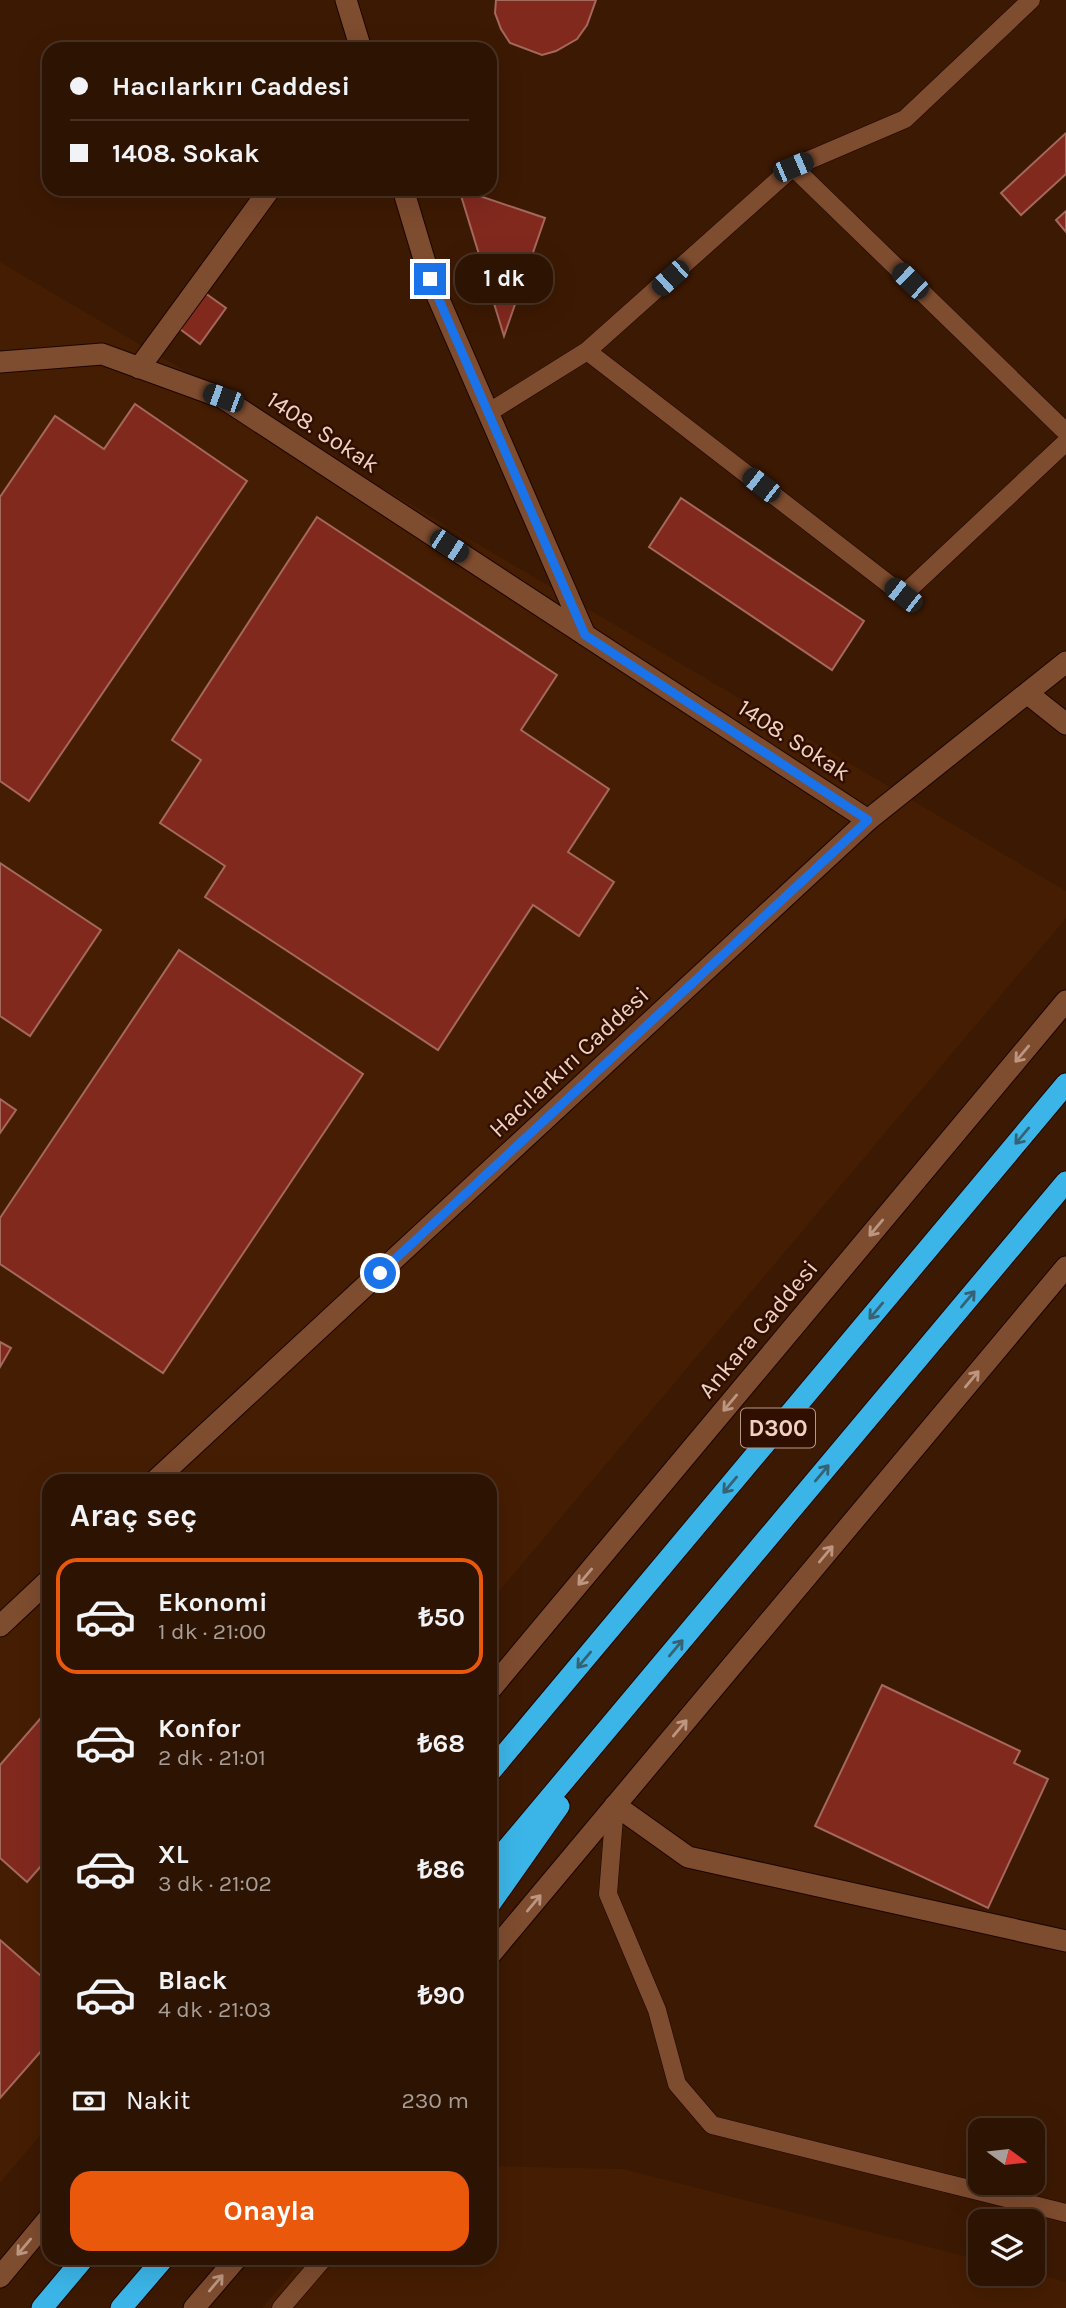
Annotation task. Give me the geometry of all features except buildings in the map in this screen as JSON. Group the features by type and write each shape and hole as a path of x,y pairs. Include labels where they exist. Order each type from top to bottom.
{"highway":[{"name":"D300","path":"497,1764 1066,1084"},
{"name":"D300","path":"497,1861 1066,1182"},
{"path":"497,1894 636,1695"},
{"path":"42,2308 78,2265"},
{"path":"121,2308 158,2265"}],"street":[{"path":"346,0 359,42"},
{"path":"139,368 265,196"},
{"path":"405,196 430,279 585,635"},
{"name":"1408. Sokak","path":"0,362 102,354 223,398 868,820"},
{"name":"Hacılarkırı Caddesi","path":"162,1474 868,820 1066,662"},
{"path":"1027,693 1066,724"},
{"name":"Ankara Caddesi","path":"497,1682 1066,1001"},
{"path":"497,1947 1066,1267"},
{"path":"0,1626 42,1587"},
{"path":"615,1805 688,1857 1066,1941"},
{"path":"0,2277 42,2226"},
{"path":"194,2308 231,2265"}],"lane":[{"path":"488,412 587,351 793,167 905,118 1031,0"},
{"path":"793,167 1066,432"},
{"path":"587,351 903,595 1066,442"},
{"path":"615,1805 608,1894 657,2010 677,2084 712,2125 1066,2213"},
{"path":"281,2308 318,2265"}],"shaded area":[{"path":"0,262 1066,891 1066,918 497,1594 497,1474 42,1474 42,2133 0,2183"},
{"path":"497,2166 623,2169 968,2257 968,2286 1045,2286 1045,2276 1066,2282 1066,2308 262,2308 299,2265 497,2265"}],"route":[{"path":"380,1273 868,820 585,635 430,279"}]}
